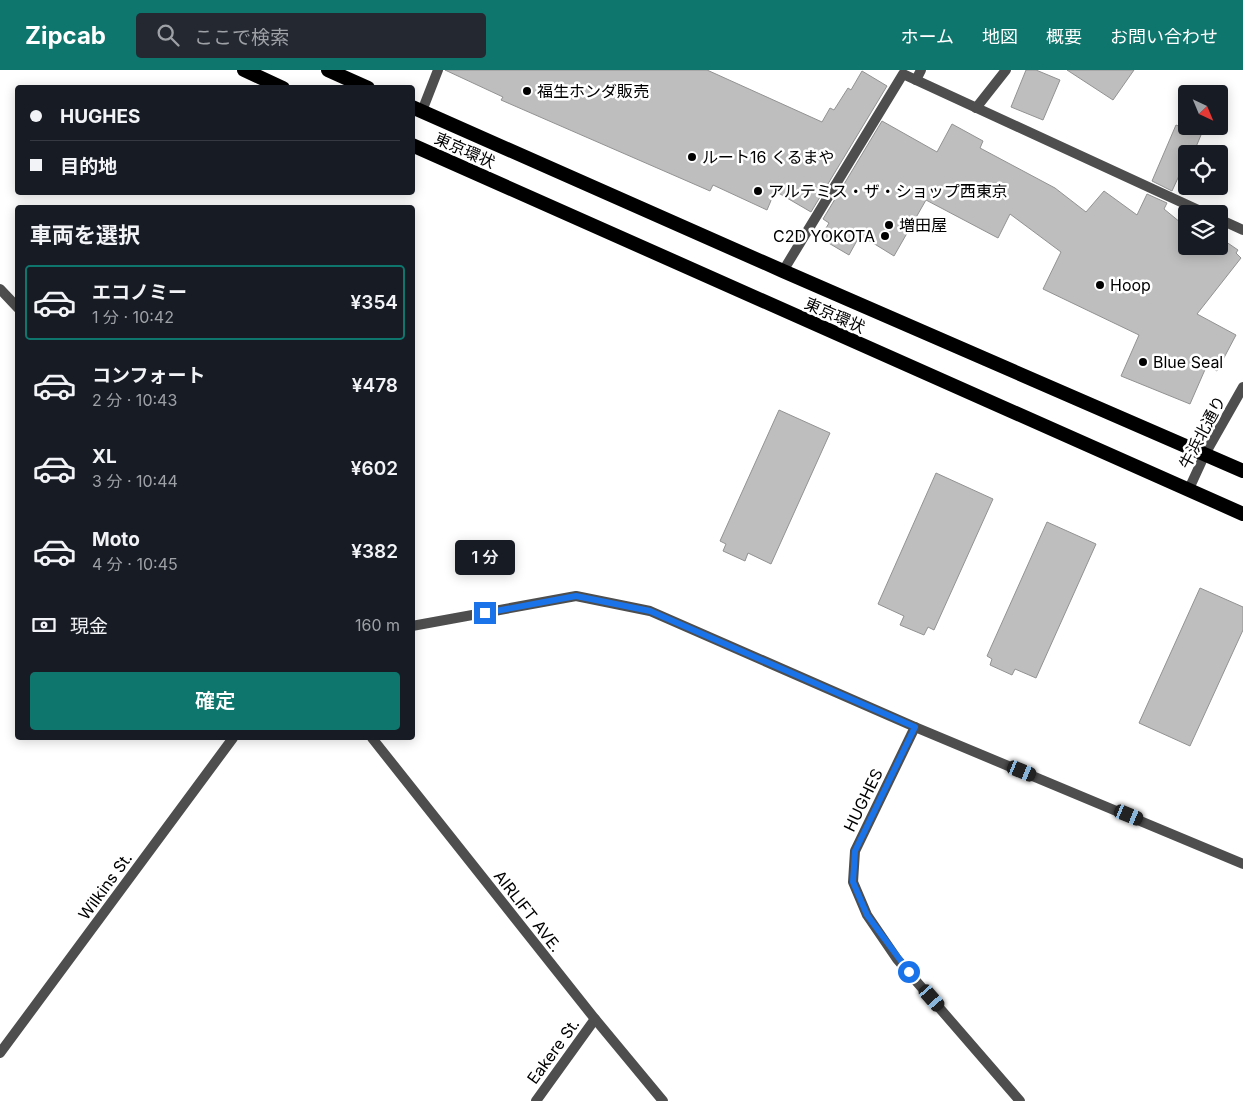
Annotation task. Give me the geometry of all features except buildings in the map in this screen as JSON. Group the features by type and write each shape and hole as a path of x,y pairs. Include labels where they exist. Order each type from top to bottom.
{"highway":[{"path":"244,70 276,85"},
{"path":"328,70 361,85"},
{"name":"東京環状","path":"417,109 783,271 1243,470"},
{"name":"東京環状","path":"415,146 1188,492 1243,514"}],"street":[{"path":"417,109 438,70"},
{"path":"916,80 921,70"},
{"path":"976,108 1006,70"},
{"path":"783,271 898,72 1187,205"},
{"path":"1228,223 1243,230"},
{"path":"0,289 15,305"},
{"name":"牛浜北通り","path":"1188,492 1205,454 1243,387"},
{"path":"415,625 576,596 650,611 915,727 1243,864"},
{"name":"HUGHES","path":"915,727 855,851 853,882 867,915 897,959 1020,1101"},
{"name":"Wilkins St.","path":"0,1053 232,740"},
{"name":"AIRLIFT AVE.","path":"374,740 595,1019 663,1101"},
{"name":"Eakere St.","path":"536,1101 595,1019"}],"place":[{"name":"福生ホンダ販売","path":"527,91"},
{"name":"ルート16 くるまや","path":"692,157"},
{"name":"アルテミス・ザ・ショップ西東京","path":"758,191"},
{"name":"増田屋","path":"889,225"},
{"name":"C2D YOKOTA","path":"885,236"},
{"name":"Hoop","path":"1100,285"},
{"name":"Blue Seal","path":"1143,362"}],"route":[{"path":"485,613 576,596 650,611 915,727 855,851 853,882 867,915 897,959 909,972"}]}
